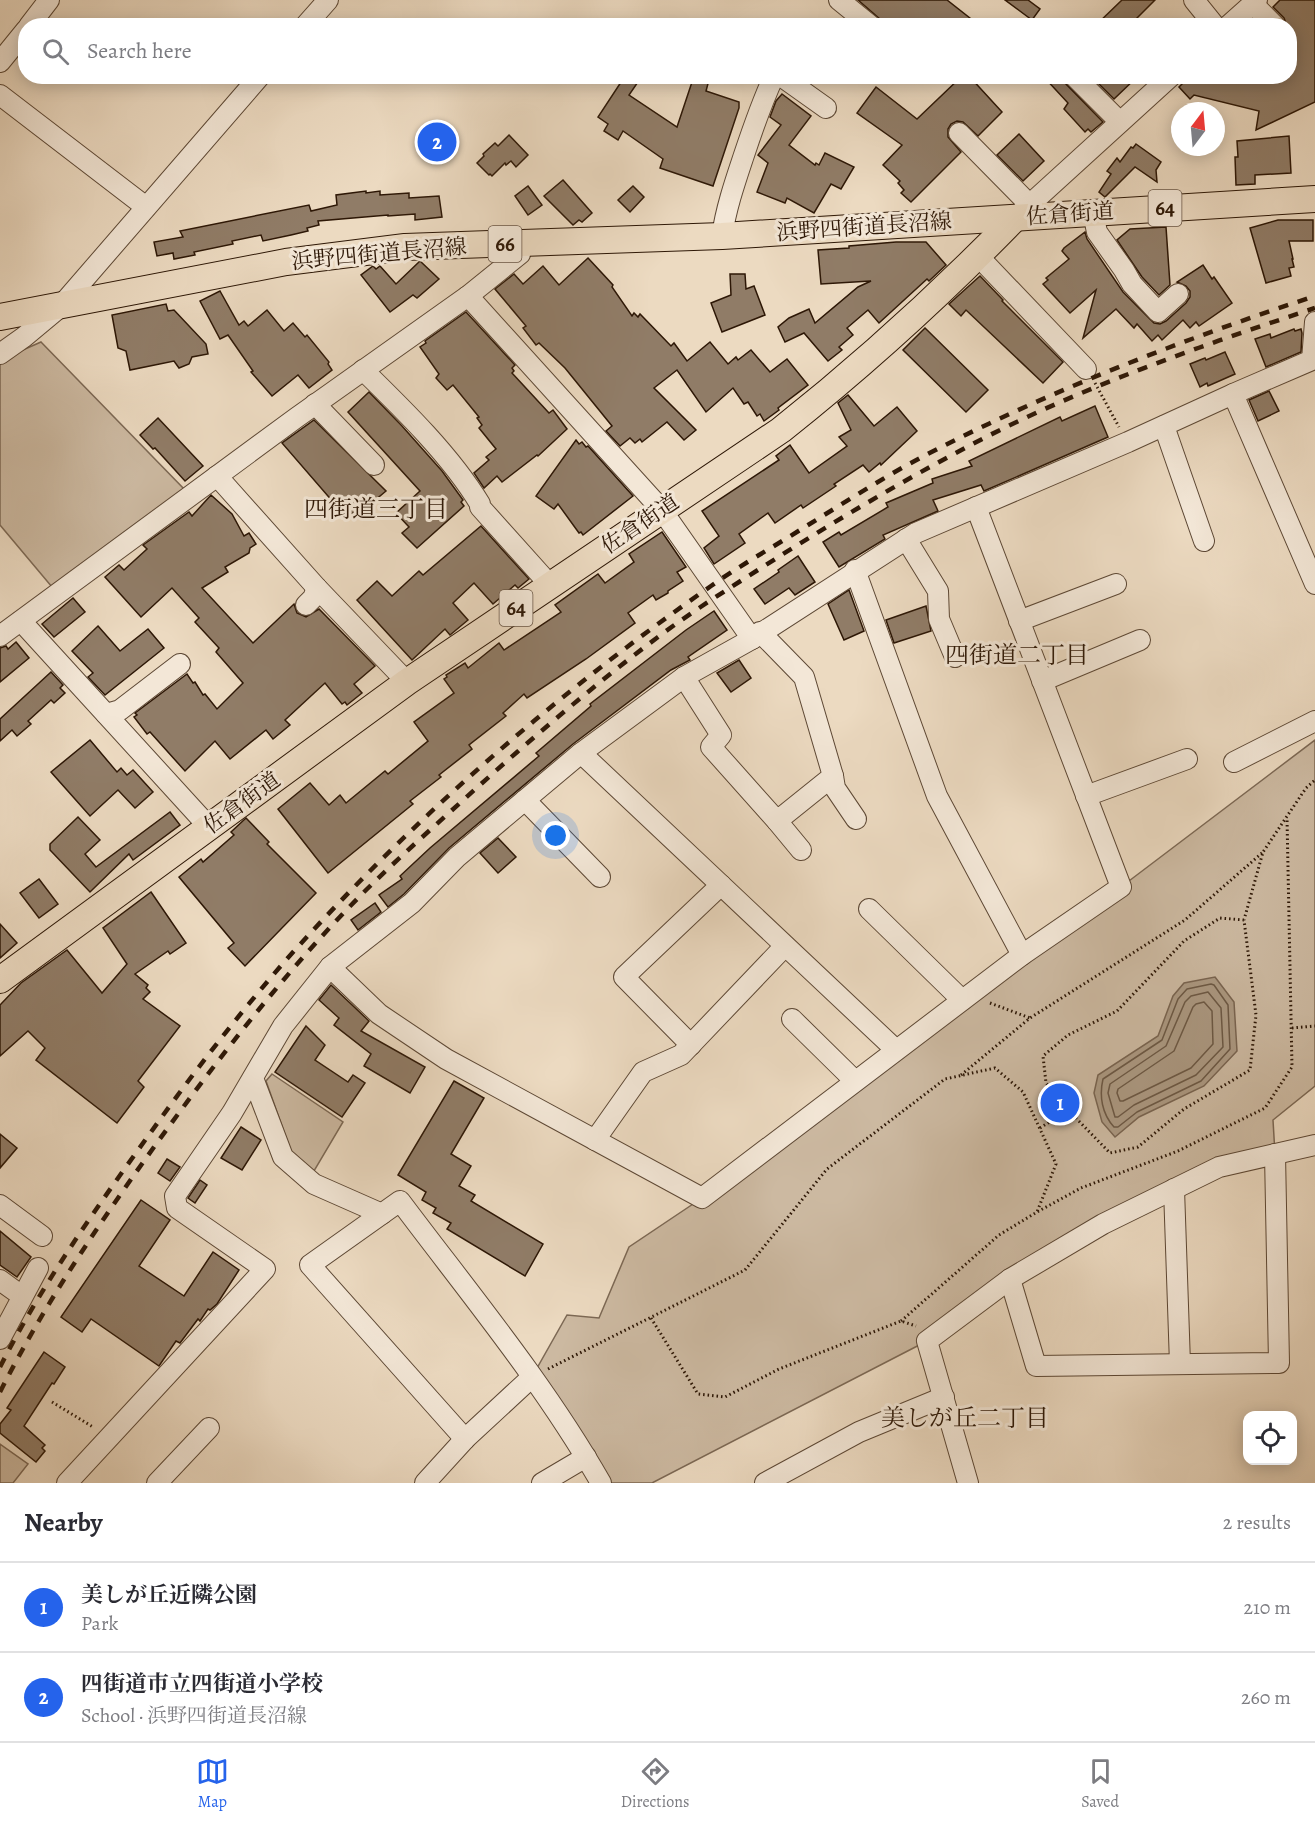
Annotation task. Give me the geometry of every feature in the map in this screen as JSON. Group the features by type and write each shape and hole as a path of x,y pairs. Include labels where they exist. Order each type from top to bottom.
{"main road":[{"name":"佐倉街道","path":"0,980 407,682 780,430 818,401 978,256 1023,210 1093,213 1315,199"},
{"name":"浜野四街道長沼線","path":"0,317 286,262 352,252 405,247 722,236 1023,210"}],"street":[{"path":"35,18 49,0"},
{"path":"312,18 328,0"},
{"path":"839,0 861,18"},
{"path":"1194,0 1209,18"},
{"path":"1237,18 1255,2 1268,18"},
{"path":"0,62 18,40"},
{"path":"0,354 60,306 253,84"},
{"path":"722,236 725,215 770,84"},
{"path":"792,84 826,108"},
{"path":"1082,84 1120,122"},
{"path":"1023,210 1162,84"},
{"path":"0,95 146,207"},
{"path":"959,133 1025,200 1023,210"},
{"path":"1093,213 1097,232 1132,284 1158,312 1178,294"},
{"path":"0,636 315,404 468,296 520,254 520,243"},
{"path":"978,256 1086,369"},
{"path":"468,296 661,509 756,635 804,677 836,788 856,819"},
{"path":"67,1483 265,1269 177,1208 175,1196 232,1113 283,1026 330,967 412,903 457,857 581,753 684,677 756,635 916,533 1311,360 1315,322"},
{"path":"363,370 430,440 465,482 480,507 550,585"},
{"path":"1233,394 1315,584"},
{"path":"315,404 374,465"},
{"path":"1164,426 1204,541"},
{"path":"217,476 312,597 407,682"},
{"path":"330,967 379,1014 446,1059 702,1198 1022,955 1121,887 976,507"},
{"path":"906,539 938,591 939,619 955,657"},
{"path":"855,570 937,796 1022,955"},
{"path":"1019,621 1116,585"},
{"path":"21,621 210,827"},
{"path":"1042,681 1140,640"},
{"path":"106,714 120,710 180,664"},
{"path":"684,677 720,735 711,747 801,850"},
{"path":"1234,762 1315,721"},
{"path":"581,753 896,1050"},
{"path":"1086,796 1187,759"},
{"path":"777,821 833,776"},
{"path":"525,800 600,877"},
{"path":"691,1045 624,978 721,885"},
{"path":"869,909 966,998"},
{"path":"596,1140 643,1072 681,1055 786,946"},
{"path":"792,1019 855,1081"},
{"path":"253,1078 283,1157 314,1184 382,1214"},
{"path":"968,1483 927,1341 1010,1279 1103,1224 1219,1167 1315,1145"},
{"path":"1010,1279 1036,1366 1279,1363 1275,1154"},
{"path":"1174,1189 1180,1364"},
{"path":"465,1438 310,1265 400,1201 532,1377 601,1483"},
{"path":"0,1204 42,1236"},
{"path":"0,1339 38,1268"},
{"path":"425,1483 465,1438 532,1377"},
{"path":"765,1483 859,1432 944,1396"},
{"path":"157,1483 209,1428"},
{"path":"542,1483 586,1457"}],"path":[{"path":"1086,369 1128,442"},
{"path":"961,1075 1030,1018 1185,920 1263,852 1306,788 1315,780"},
{"path":"651,1318 698,1394 725,1397 779,1369 901,1321 999,1235 1081,1188 1178,1151 1265,1108 1292,1067 1287,816"},
{"path":"1244,920 1220,918 1184,941 1117,1011 1068,1035 1043,1056 1046,1083 1068,1110 1110,1153 1138,1147 1184,1109 1250,1070 1256,1015 1244,920 1263,852"},
{"path":"966,998 1030,1018"},
{"path":"1292,1028 1315,1026"},
{"path":"532,1377 745,1270 827,1169 945,1079 995,1068 1023,1092 1056,1164 1037,1212"},
{"path":"1040,1128 1068,1110"},
{"path":"901,1321 937,1333"},
{"path":"52,1402 110,1437"}],"shaded area":[{"path":"41,342 184,489 52,587 0,525 0,360"},
{"path":"1315,740 1315,1086 1273,1120 1275,1154 1103,1224 927,1341 652,1483 601,1483 532,1377 567,1315 599,1318 629,1247 702,1198"},
{"path":"272,1074 343,1122 314,1171 293,1157 266,1081"},
{"path":"0,1444 28,1464 13,1483 0,1483"}],"water":[{"path":"1215,977 1234,1002 1237,1051 1204,1086 1139,1117 1115,1137 1102,1122 1094,1093 1098,1075 1158,1036 1173,996 1184,983"}],"building":[{"path":"858,0 947,0 970,18 879,18"},
{"path":"1005,0 1028,0 1040,9 1033,18 1029,18"},
{"path":"1122,0 1155,0 1137,18 1103,18"},
{"path":"1280,0 1315,0 1315,102 1256,130 1259,111 1194,95 1190,99 1179,87 1182,84 1297,84 1297,18 1284,18 1273,7"},
{"path":"620,84 637,84 629,95 677,127 691,84 708,84 706,91 739,102 713,186 660,168 663,159 623,131 618,140 604,131 608,124 598,117"},
{"path":"954,84 976,84 1002,112 978,136 963,122 957,121 951,124 948,137 961,152 911,202 901,193 904,190 898,183 900,181 883,165 902,145 857,113 876,87 917,119"},
{"path":"1050,84 1066,84 1103,122 1091,132 1088,129 1085,132 1064,109 1068,103"},
{"path":"1099,84 1130,84 1114,99"},
{"path":"782,94 811,116 789,145 815,165 816,163 819,165 825,153 854,167 841,189 831,184 814,213 787,198 785,203 757,192 768,163 758,155 781,125 770,117 776,101"},
{"path":"1019,134 1044,161 1023,181 997,155"},
{"path":"509,135 528,155 516,167 511,161 506,165 505,163 492,176 489,175 477,163 495,143 498,146"},
{"path":"1289,136 1291,173 1255,175 1255,184 1236,185 1237,141"},
{"path":"1136,144 1161,162 1156,170 1157,182 1135,167 1105,197 1099,192 1111,174 1107,171 1117,158 1120,162"},
{"path":"563,180 592,213 582,222 579,220 573,225 544,196"},
{"path":"528,186 542,205 528,215 515,196"},
{"path":"633,186 644,197 630,212 618,200"},
{"path":"366,191 366,193 380,191 380,195 409,193 409,198 439,196 442,217 415,220 415,214 318,221 319,225 307,228 308,231 291,235 263,241 261,235 232,241 233,244 194,252 195,255 174,259 173,253 157,256 154,242 183,237 180,231 309,205 311,211 337,205 336,195"},
{"path":"1278,220 1313,220 1313,241 1289,241 1294,267 1289,268 1291,276 1266,283 1250,228"},
{"path":"1166,227 1170,285 1159,295 1142,277 1117,240 1130,229"},
{"path":"1085,232 1087,239 1123,292 1154,323 1160,324 1166,321 1186,303 1190,297 1190,291 1186,286 1177,282 1203,265 1232,303 1199,326 1196,322 1190,328 1183,320 1162,340 1158,335 1152,341 1137,324 1134,328 1116,309 1083,338 1096,290 1070,313 1043,284 1048,280 1046,278 1069,259 1062,251 1064,248"},
{"path":"896,242 926,242 946,265 929,281 927,279 879,323 868,310 847,328 853,335 839,347 842,350 828,361 804,333 785,342 778,327 789,318 809,309 815,323 858,287 871,281 821,284 818,250"},
{"path":"588,258 613,285 612,287 632,316 634,313 638,317 640,314 671,346 674,343 687,361 710,342 728,364 736,357 738,360 751,350 770,372 787,359 808,385 764,421 760,414 757,416 748,402 744,404 733,388 706,412 677,370 654,388 696,430 684,440 667,422 642,442 640,439 635,443 630,438 620,446 606,431 612,426 565,368 539,343 536,345 523,328 526,326 495,289 514,274 523,284 543,266 559,285"},
{"path":"420,261 439,279 417,298 413,295 390,312 361,275 373,266 376,269 380,266 396,284"},
{"path":"730,274 745,274 746,289 754,286 765,315 722,332 711,303 731,295"},
{"path":"980,276 1063,362 1043,383 966,310 961,316 949,304"},
{"path":"220,291 239,325 244,321 248,326 267,310 284,331 293,323 305,337 307,335 329,362 332,370 309,388 298,375 272,396 251,372 253,371 228,335 220,339 200,301"},
{"path":"166,304 168,311 174,310 206,344 208,354 192,357 189,364 179,368 174,361 130,370 126,351 118,348 112,315"},
{"path":"466,312 515,365 512,373 549,413 553,410 567,429 538,456 502,482 497,476 484,488 474,473 489,460 486,457 496,449 479,428 482,425 477,418 479,417 453,385 447,390 436,378 439,374 420,347"},
{"path":"925,328 988,390 966,412 903,350"},
{"path":"1294,329 1295,331 1301,329 1301,352 1266,367 1255,339 1270,334 1271,338"},
{"path":"1225,352 1235,374 1208,386 1207,383 1200,387 1190,364"},
{"path":"1269,391 1279,411 1258,421 1249,400"},
{"path":"369,392 442,471 463,500 461,502 464,506 417,548 402,533 409,527 396,513 420,491 348,412"},
{"path":"848,395 874,426 897,407 917,431 881,465 880,463 869,472 863,465 803,508 801,505 775,523 768,513 739,534 745,543 714,564 704,548 719,536 702,511 779,460 776,456 790,445 809,473 847,446 839,437 851,430 838,403"},
{"path":"1095,406 1108,437 984,491 981,485 933,500 938,511 883,535 885,539 839,567 823,542 839,532 841,535 888,507 886,503 933,483 932,479 972,466 969,461 1060,417 1062,421"},
{"path":"158,418 203,466 185,481 140,435"},
{"path":"314,420 386,491 374,501 371,498 347,518 282,443"},
{"path":"576,440 579,444 582,442 586,447 588,446 633,496 583,535 579,533 558,504 554,509 536,496"},
{"path":"211,495 232,514 244,536 249,533 256,544 250,548 249,553 225,567 228,572 202,588 253,643 294,604 297,613 306,617 319,609 375,666 354,684 362,693 347,705 345,702 342,704 325,683 285,720 290,725 273,739 266,730 230,759 215,741 185,771 150,732 147,734 134,717 137,715 135,713 187,674 217,709 243,683 216,652 219,648 195,622 199,618 172,588 141,617 105,577 119,565 124,570 147,549 143,545 189,512 192,516"},
{"path":"481,526 529,579 518,588 515,585 493,604 474,583 453,603 468,620 450,635 445,629 412,660 357,600 377,581 392,596 419,571 423,575"},
{"path":"662,532 686,567 677,572 683,581 656,600 653,595 628,613 635,623 586,659 527,698 524,694 503,713 506,716 469,745 472,749 410,801 413,804 328,873 278,809 310,783 329,805 340,795 346,803 385,771 388,774 428,741 414,722 454,693 444,679 446,675 465,663 468,668 499,643 504,650 561,612 555,605 598,574 605,583 634,562 629,554"},
{"path":"798,556 815,582 795,595 789,588 765,604 754,589"},
{"path":"849,590 864,631 844,640 828,604"},
{"path":"73,598 85,612 54,637 42,624"},
{"path":"926,606 931,631 894,643 886,620"},
{"path":"714,611 727,630 688,657 690,660 671,670 573,744 449,848 388,907 379,895 402,879 400,876 430,848 539,756 536,753 591,706 590,704"},
{"path":"98,626 120,651 148,629 164,648 105,695 88,677 93,673 72,651"},
{"path":"16,642 29,658 0,682 0,648 6,646 8,649"},
{"path":"739,660 751,678 731,692 717,673"},
{"path":"51,672 63,685 60,688 65,693 54,703 51,700 28,721 31,724 17,736 12,730 0,741 0,719"},
{"path":"90,740 117,772 121,768 127,775 133,770 153,792 135,808 118,790 90,816 51,772"},
{"path":"170,812 180,825 133,860 129,854 90,892 50,850 50,844 78,817 100,840 85,854 96,867"},
{"path":"246,818 269,842 267,844 316,893 245,966 228,948 234,943 179,877 201,859 203,862 234,835 231,832"},
{"path":"498,838 516,857 498,873 480,853"},
{"path":"39,879 58,904 39,918 20,893"},
{"path":"151,892 186,943 170,954 168,951 135,974 148,985 146,988 150,992 143,999 180,1026 138,1081 144,1087 117,1123 36,1060 45,1048 28,1031 0,1056 0,1005 21,983 67,950 102,993 127,964 103,928"},
{"path":"375,903 381,912 358,930 351,920"},
{"path":"0,924 17,943 0,958"},
{"path":"331,985 369,1021 361,1031 425,1067 410,1093 364,1066 371,1054 334,1025 339,1018 319,1000"},
{"path":"306,1026 325,1045 315,1060 348,1082 353,1075 365,1083 342,1117 275,1072"},
{"path":"454,1081 484,1098 451,1154 471,1166 459,1186 475,1195 471,1201 543,1244 525,1276 447,1229 451,1223 433,1213 436,1208 422,1200 426,1192 398,1175"},
{"path":"241,1127 261,1140 242,1170 221,1158"},
{"path":"0,1134 17,1148 0,1168"},
{"path":"167,1159 180,1167 170,1181 158,1173"},
{"path":"200,1180 207,1185 195,1203 188,1198"},
{"path":"141,1200 170,1220 139,1266 184,1296 213,1252 239,1270 217,1304 210,1310 208,1309 200,1321 198,1319 180,1343 176,1341 159,1366 91,1319 82,1332 61,1317"},
{"path":"0,1231 31,1257 17,1277 0,1265"},
{"path":"44,1352 65,1367 24,1426 45,1445 42,1448 45,1451 36,1462 0,1433 0,1424 11,1410 7,1408"}],"railway":[{"path":"0,1367 52,1276 131,1160 216,1044 286,960 334,908 435,808 597,670 653,627 722,579 859,493 920,458 1016,411 1114,369 1315,296"},
{"path":"0,1392 53,1297 112,1206 252,1017 332,925 382,874 578,700 658,637 720,594 859,508 988,436 1108,382 1315,308"}],"place":[{"name":"四街道市立四街道小学校","path":"437,142"},
{"name":"美しが丘近隣公園","path":"1060,1103"}],"district":[{"name":"四街道三丁目","path":"376,509"},
{"name":"四街道二丁目","path":"1017,655"},
{"name":"美しが丘二丁目","path":"965,1418"}]}
